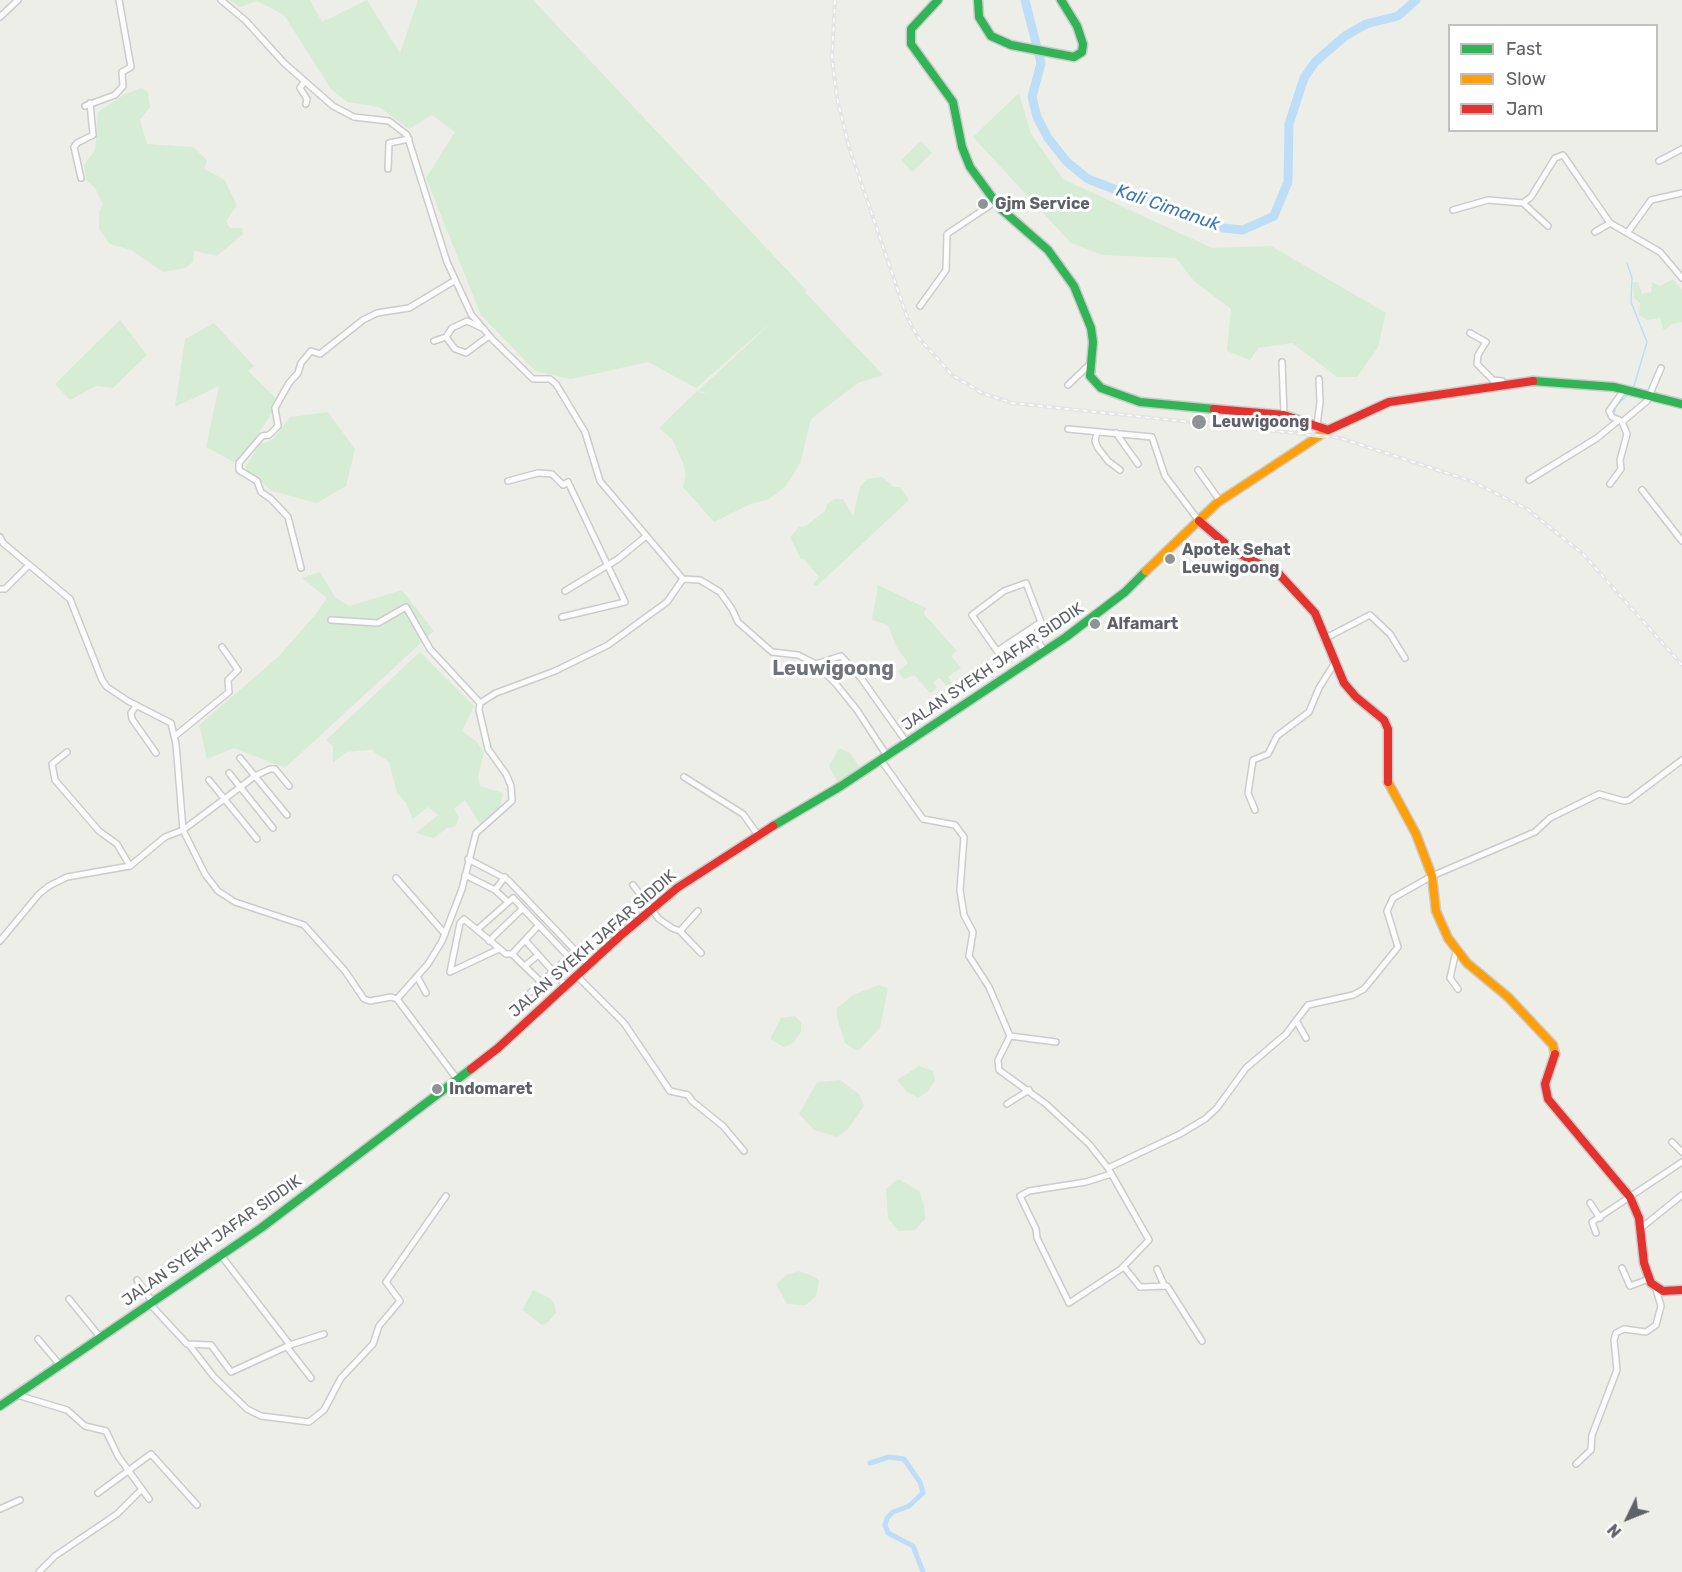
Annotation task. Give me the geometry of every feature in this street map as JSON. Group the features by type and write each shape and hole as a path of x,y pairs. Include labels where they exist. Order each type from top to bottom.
{"main road":[{"path":"938,0 911,29 911,44 951,98 966,160 994,202 1014,223 1048,250 1074,286 1091,328 1093,342 1089,365 1090,376 1096,385 1128,399 1284,415 1328,430"},
{"path":"978,0 979,17 985,30 991,36 1011,45 1069,57 1079,55 1083,49 1077,26 1061,0"},
{"name":"JALAN SYEKH JAFAR SIDDIK","path":"0,1406 58,1364 273,1219 498,1048 651,909 694,876 884,758 1045,652 1107,608 1220,501 1328,430 1389,402 1528,381 1630,390 1647,401 1682,404"},
{"path":"1199,521 1234,551 1279,574 1292,586 1315,613 1334,664 1350,691 1386,724 1388,784 1410,820 1432,876 1436,911 1456,951 1477,973 1508,998 1553,1046 1555,1056 1545,1083 1548,1099 1630,1197 1641,1228 1644,1263 1652,1283 1667,1292 1682,1290"}],"street":[{"path":"0,17 18,0"},
{"path":"81,178 74,147 93,135 88,105 115,95 120,90 122,72 131,66 119,0"},
{"path":"221,0 246,21 304,82 342,112 389,121 408,139 421,186 454,281 471,314 489,336 533,379 550,379 556,384 585,432 600,481 682,579 700,580 720,592 740,624 768,649 798,655 816,664 849,699 923,819 955,825 964,837 960,890 964,915 973,932 969,956 989,987 1010,1036"},
{"path":"304,82 300,88 307,99 306,104"},
{"path":"388,169 389,143 408,139"},
{"path":"1659,161 1682,149"},
{"path":"1523,203 1531,197 1555,158 1563,155 1610,223 1660,252 1682,278"},
{"path":"1628,232 1651,200 1682,194"},
{"path":"1452,210 1488,200 1523,203 1548,226"},
{"path":"920,306 946,270 947,234 994,202"},
{"path":"1595,232 1610,223"},
{"path":"301,568 288,517 261,492 257,481 239,470 239,463 262,436 269,435 278,426 275,408 289,383 298,373 301,363 312,351 320,354 363,320 377,314 409,308 454,281"},
{"path":"434,340 446,337 452,328 467,321 484,329"},
{"path":"1470,333 1486,342 1476,358 1477,364 1492,380 1528,381"},
{"path":"446,337 455,349 466,353 489,336"},
{"path":"1282,362 1284,415"},
{"path":"1068,385 1089,365"},
{"path":"1529,480 1597,438 1647,401 1661,368"},
{"path":"1317,425 1320,402 1319,379"},
{"path":"1622,419 1612,417 1609,411 1630,390"},
{"path":"1610,484 1621,471 1620,460 1627,434 1622,419"},
{"path":"1068,429 1152,436 1165,476 1199,521"},
{"path":"1097,432 1095,439 1098,448 1120,470"},
{"path":"1116,433 1138,464"},
{"path":"1198,470 1220,501"},
{"path":"508,481 538,472 552,474 563,485 568,482 625,602 562,617"},
{"path":"1642,490 1682,541"},
{"path":"565,591 608,566 645,537"},
{"path":"1,542 70,599 102,680 116,694 136,706 167,719 173,726 183,830 205,874 224,895 239,903 304,925 345,971 364,999 370,1001 391,997 397,999 457,1079"},
{"path":"0,589 5,589 29,566"},
{"path":"397,999 418,978 445,934 465,875 476,833 511,805 513,797 506,774 488,749 479,710 480,703 496,693 555,670 608,645 666,603 682,579"},
{"path":"1026,583 1042,620 1030,631 997,651 972,615 1004,591 1026,583"},
{"path":"331,620 378,623 406,607 430,649 480,703"},
{"path":"1324,639 1370,615 1387,630 1405,658"},
{"path":"1030,631 1045,652"},
{"path":"175,736 229,692 228,680 238,669 222,647"},
{"path":"806,674 816,664 841,656 861,678 907,743"},
{"path":"1255,810 1248,793 1253,760 1268,754 1277,736 1309,712 1322,682 1334,664"},
{"path":"136,706 131,713 132,719 156,753"},
{"path":"67,752 52,764 55,780 99,831 117,844 130,866"},
{"path":"240,758 287,815"},
{"path":"1010,1036 1001,1053 998,1067 1004,1075 1029,1090 1089,1144 1110,1171 1149,1240 1124,1267 1069,1303 1020,1198 1023,1193 1086,1182 1110,1171 1180,1134 1205,1119 1217,1108 1246,1068 1286,1034 1308,1005 1353,995 1368,984 1398,948 1388,910 1390,900 1432,876 1535,832 1550,818 1599,794 1607,794 1623,801 1629,800 1682,760"},
{"path":"0,941 45,889 67,877 130,866 165,837 183,830 255,776 275,769 289,786"},
{"path":"229,773 273,828"},
{"path":"684,777 743,814 758,835"},
{"path":"209,780 257,839"},
{"path":"468,859 505,877 590,966"},
{"path":"465,875 495,890 507,902"},
{"path":"495,890 505,877"},
{"path":"396,878 445,934"},
{"path":"633,885 642,893 651,909 663,923 680,931 701,954"},
{"path":"477,929 513,898 570,958 531,992"},
{"path":"489,941 522,909"},
{"path":"680,931 698,910"},
{"path":"499,949 450,972 461,920 467,920 499,949 506,954 512,954 541,982"},
{"path":"512,954 538,926"},
{"path":"525,939 567,987"},
{"path":"1456,951 1450,978 1458,989"},
{"path":"525,966 538,955"},
{"path":"578,977 627,1027 670,1091 688,1095 692,1101 723,1126 744,1151"},
{"path":"418,978 426,993"},
{"path":"1297,1022 1306,1038"},
{"path":"1010,1036 1056,1042"},
{"path":"1007,1104 1029,1090"},
{"path":"1672,1142 1682,1152"},
{"path":"1596,1233 1591,1224 1682,1161"},
{"path":"1641,1228 1682,1195"},
{"path":"137,1280 151,1302 214,1377 247,1409 261,1416 309,1422 324,1410 341,1378 374,1344 379,1326 400,1301 386,1282 446,1196"},
{"path":"1590,1203 1600,1218"},
{"path":"220,1254 311,1378"},
{"path":"1124,1267 1138,1286 1164,1285 1169,1288 1203,1341"},
{"path":"1576,1464 1591,1450 1592,1435 1617,1370 1614,1340 1616,1333 1624,1329 1646,1332 1656,1326 1661,1306 1652,1283 1630,1286 1622,1268"},
{"path":"1157,1269 1164,1285"},
{"path":"69,1299 100,1336"},
{"path":"190,1346 211,1345 231,1372 288,1346 324,1334"},
{"path":"38,1339 58,1364"},
{"path":"15,1395 67,1410 88,1427 106,1431 148,1499"},
{"path":"98,1493 151,1454 197,1505"},
{"path":"39,1572 55,1556 117,1515 142,1490"},
{"path":"0,1509 20,1500"}],"green space":[{"path":"230,0 310,0 322,22 367,0 400,53 418,0 533,0 883,375 858,383 811,419 800,464 785,487 769,499 748,505 714,522 683,487 686,475 683,463 672,439 659,428 697,391 709,395 699,390 775,319 696,388 648,362 571,379 535,371 481,315 426,178 455,132 432,115 409,129 379,107 347,102 331,89 284,15 257,1 240,7"},
{"path":"141,88 148,92 150,107 140,120 147,144 193,147 207,160 204,169 224,179 237,205 226,221 230,228 242,228 243,234 217,256 194,251 193,262 185,268 163,272 131,250 110,244 99,229 99,213 103,204 95,188 87,181 84,165 95,150 98,112 123,95"},
{"path":"1019,93 1031,134 1063,179 1212,248 1271,246 1386,313 1378,347 1357,377 1337,377 1292,343 1258,348 1250,360 1227,351 1231,309 1194,281 1176,258 1102,255 1071,243 973,137"},
{"path":"921,141 932,153 912,172 901,160"},
{"path":"1673,279 1682,290 1682,322 1672,324 1664,331 1660,318 1647,320 1639,315 1640,303 1634,298 1633,282 1638,282 1642,294 1651,292 1652,282 1660,286"},
{"path":"120,320 147,355 113,388 96,386 70,400 55,384"},
{"path":"214,323 254,366 248,371 279,401 239,465 206,447 219,386 175,407 185,339"},
{"path":"328,412 355,449 346,486 317,503 272,491 245,468 259,445 273,439 290,417"},
{"path":"882,477 894,487 900,487 909,500 816,587 813,584 819,577 804,559 801,559 790,537 799,527 806,526 825,511 827,504 834,499 843,499 853,516 860,487 867,479"},
{"path":"320,572 335,597 349,606 402,590 434,631 285,768 234,748 207,759 199,725 278,657 315,615 327,598 302,578"},
{"path":"878,585 926,608 924,614 957,651 951,656 961,668 948,677 952,684 947,687 940,678 933,682 937,687 930,693 914,675 904,679 898,671 908,663 896,646 888,625 872,620"},
{"path":"420,652 474,706 462,731 476,741 484,752 478,777 480,786 503,793 500,807 482,827 465,800 454,809 459,817 455,827 447,828 434,838 416,833 438,815 428,807 413,819 406,803 397,793 389,762 371,750 346,752 333,763 333,746 326,740"},
{"path":"839,748 850,753 861,769 838,783 829,766"},
{"path":"879,985 888,988 880,1028 859,1050 855,1050 845,1043 837,1018 837,1008 853,995"},
{"path":"795,1016 801,1022 801,1032 793,1043 784,1047 770,1039 781,1018"},
{"path":"919,1066 933,1071 935,1080 928,1091 918,1098 907,1092 897,1080"},
{"path":"840,1080 859,1094 864,1106 848,1129 837,1137 814,1130 799,1114 817,1082"},
{"path":"898,1179 919,1191 924,1205 925,1219 915,1230 898,1231 888,1218 886,1189"},
{"path":"799,1271 817,1278 819,1282 816,1296 806,1305 787,1304 776,1284 786,1275"},
{"path":"533,1290 550,1298 555,1305 556,1313 546,1324 542,1325 522,1310"}],"waterway":[{"name":"Kali Cimanuk","path":"1025,0 1041,63 1032,97 1037,117 1048,138 1067,162 1088,179 1157,201 1223,228 1243,230 1274,216 1288,182 1289,124 1304,78 1315,62 1345,36 1366,24 1398,16 1416,0"},
{"path":"1627,263 1632,278 1631,302 1647,342 1634,386"},
{"path":"1614,414 1616,406 1629,394"},
{"path":"870,1463 889,1457 904,1459 920,1482 923,1493 909,1506 893,1512 887,1518 885,1525 888,1533 913,1546 923,1572"}],"railway":[{"path":"835,0 832,58 837,98 849,147 907,317 918,337 952,375 982,393 1012,403 1340,438 1471,481 1527,509 1583,554 1682,665"}],"traffic: fast":[{"path":"938,0 911,29 911,44 953,102 962,147 970,167 1000,208 1048,250 1074,286 1091,328 1093,342 1090,376 1101,388 1140,402 1214,409"},
{"path":"978,0 979,17 991,36 1011,45 1074,57 1082,52 1083,44 1077,26 1061,0"},
{"path":"1533,381 1614,387 1682,404"},
{"path":"773,826 841,786 1066,637 1125,592 1146,571"},
{"path":"0,1406 261,1228 471,1069"}],"traffic: slow":[{"path":"1146,571 1217,503 1328,430"},
{"path":"1388,782 1416,834 1432,876 1436,911 1448,938 1467,963 1508,997 1553,1045 1555,1054"}],"traffic: jam":[{"path":"1214,409 1284,415 1328,430 1389,402 1533,381"},
{"path":"1199,521 1234,551 1279,574 1315,613 1344,683 1356,697 1384,720 1388,729 1388,782"},
{"path":"471,1069 498,1048 620,936 677,888 773,826"},
{"path":"1555,1054 1545,1084 1548,1099 1630,1197 1639,1218 1644,1263 1651,1283 1663,1291 1682,1290"}],"place":[{"name":"Gjm Service","path":"983,204"},
{"name":"Leuwigoong","path":"1199,422"},
{"name":"Apotek Sehat Leuwigoong","path":"1170,559"},
{"name":"Alfamart","path":"1095,624"},
{"name":"Indomaret","path":"437,1089"}],"district":[{"name":"Leuwigoong","path":"833,669"}]}
